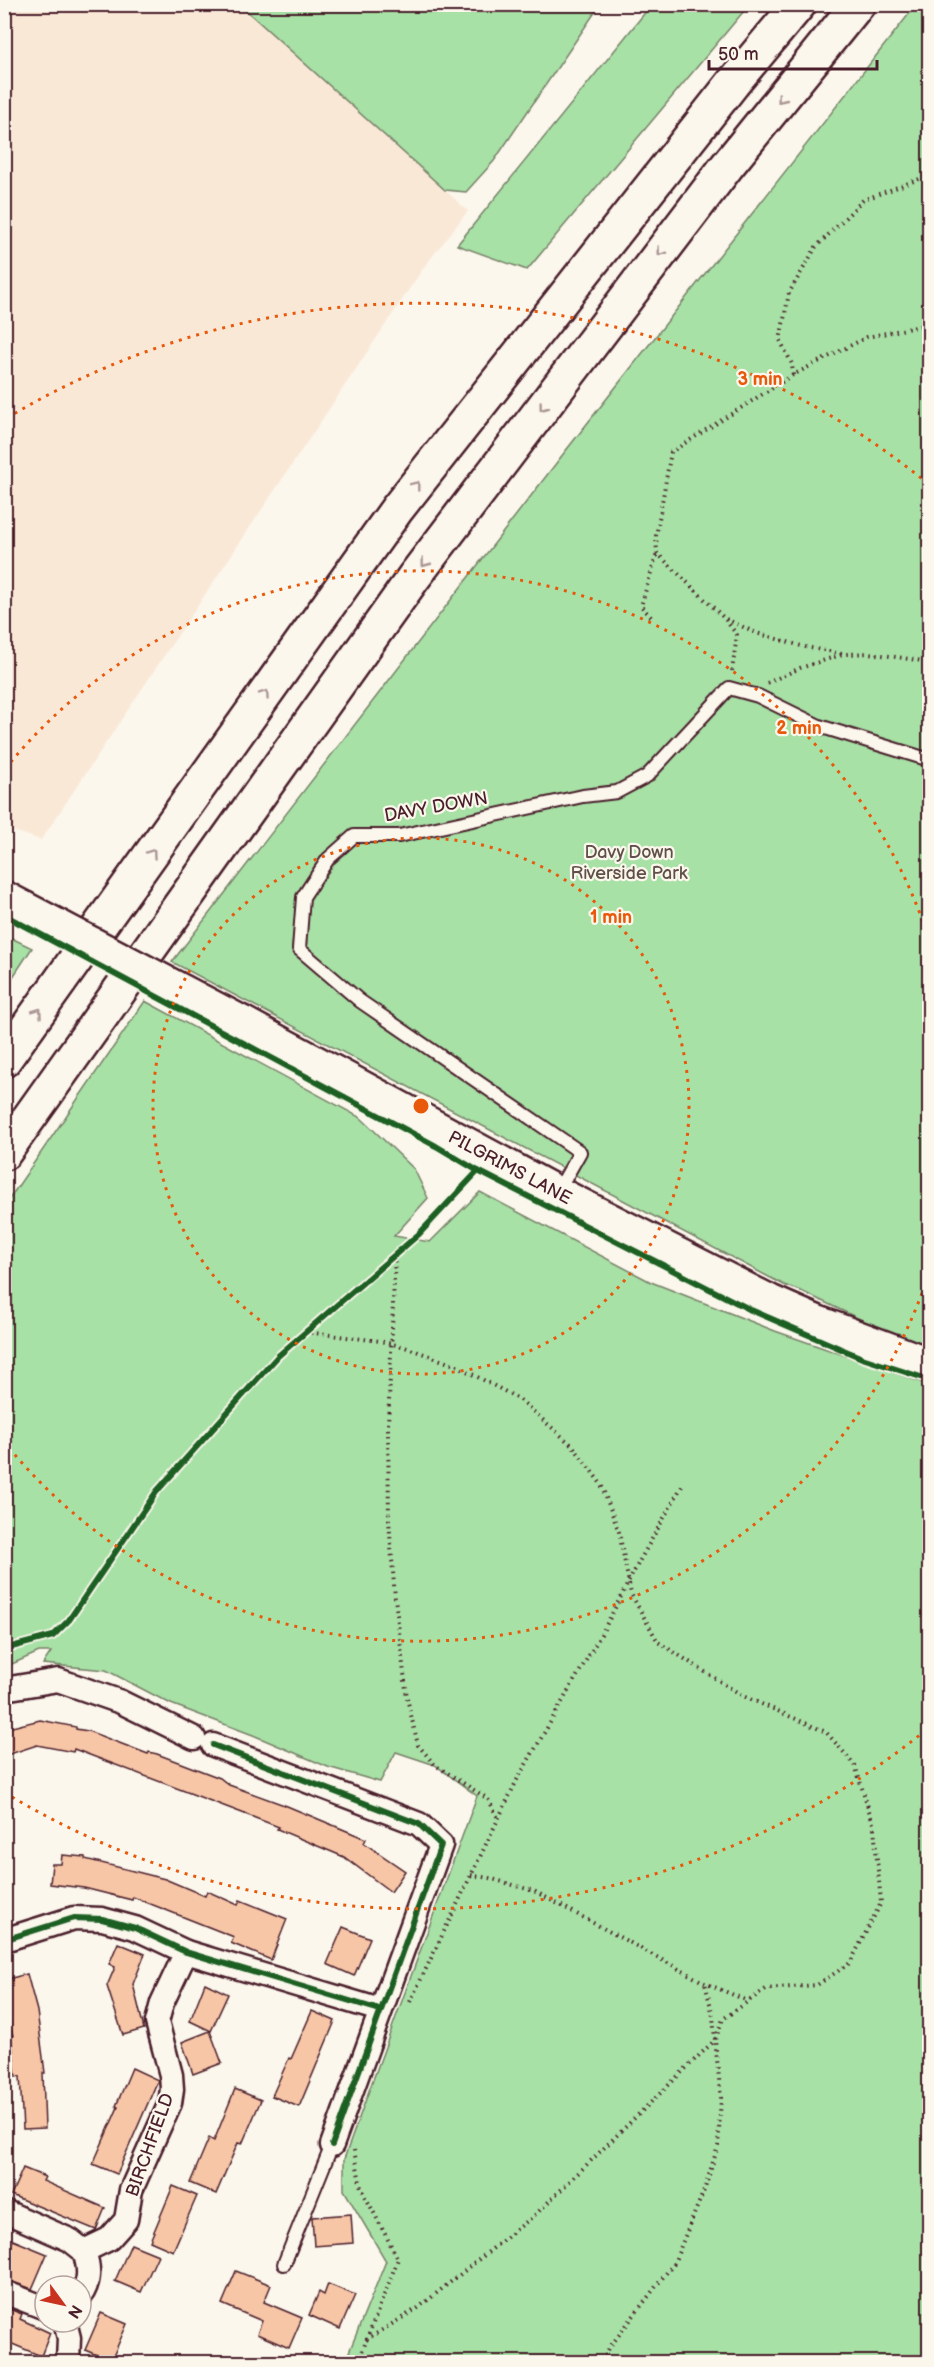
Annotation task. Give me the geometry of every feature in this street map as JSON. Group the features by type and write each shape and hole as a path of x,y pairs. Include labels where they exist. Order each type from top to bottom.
{"main road":[{"path":"4,1060 397,509 799,4"},
{"path":"4,1153 414,577 727,166 858,4"},
{"name":"PILGRIMS LANE","path":"14,903 556,1193 770,1302 818,1323 930,1365"}],"street":[{"path":"4,1689 58,1680 121,1702 203,1741 419,1824 441,1845 380,2010 343,2147"},
{"path":"4,1940 74,1918 102,1919 135,1928 186,1953 380,2010"},
{"name":"BIRCHFIELD","path":"84,2251 109,2239 126,2220 131,2190 170,2103 171,2075 157,2022 162,2002 186,1953"},
{"path":"4,2211 70,2240 84,2251 89,2274"},
{"path":"4,2292 33,2303"},
{"path":"68,2334 68,2362"}],"lane":[{"path":"729,688 758,696 819,726 930,760"},
{"name":"DAVY DOWN","path":"556,1193 580,1152 360,1001 299,949 303,897 328,859 354,836 399,836 583,796 617,792 647,776 729,688"},
{"path":"284,2264 343,2147"}],"path":[{"path":"793,375 792,364 780,340 789,293 816,247 863,200 930,175"},
{"path":"651,616 641,606 657,553 656,536 671,452 793,375 867,337 930,324"},
{"path":"657,553 725,619 737,635 729,688"},
{"path":"725,619 756,633 806,646 845,654 869,653 930,662"},
{"path":"758,696 767,683 800,668 845,654"},
{"path":"386,1263 403,1248"},
{"path":"395,1255 388,1425 389,1520 394,1598 407,1698 417,1745 435,1765 488,1799 499,1820"},
{"path":"298,1338 314,1324"},
{"path":"305,1332 391,1344 457,1366 519,1399 573,1446 601,1484 619,1532 631,1594 658,1642 743,1696 826,1732 855,1765 874,1827 881,1903 850,1963 817,1985 766,1989 723,2019 715,2040 536,2214 418,2308 366,2340"},
{"path":"406,2010 499,1820 516,1780 603,1631 682,1486"},
{"path":"471,1875 534,1891 705,1983 749,2001"},
{"path":"603,2362 609,2348 674,2263 705,2188 718,2146 721,2097 713,2016 705,1983"},
{"path":"343,2147 361,2188 398,2259 358,2362"}],"shaded area":[{"path":"5,5 240,5 468,211 424,267 41,840 5,828"}],"green space":[{"path":"652,4 749,5 527,270 457,245"},
{"path":"240,5 600,5 494,161 466,192 445,190"},
{"name":"Davy Down Riverside Park","path":"916,5 929,5 929,1352 784,1285 172,962 564,453"},
{"path":"5,935 32,948 5,989"},
{"path":"145,1001 361,1118 414,1169 428,1198 394,1236 430,1242 480,1192 651,1282 775,1331 929,1385 929,2362 345,2362 386,2261 344,2190 344,2159 477,1796 435,1765 396,1752 380,1782 328,1767 171,1704 106,1670 43,1664 51,1652 39,1652 5,1667 5,1205"}],"building":[{"path":"40,1720 76,1727 76,1729 88,1731 148,1754 149,1752 157,1754 220,1778 229,1785 366,1839 364,1843 405,1871 391,1892 344,1857 277,1829 279,1827 74,1749 73,1752 37,1745 4,1756 4,1729"},
{"path":"62,1855 85,1857 85,1859 165,1879 205,1896 207,1891 238,1905 240,1900 287,1919 271,1960 231,1943 234,1937 133,1897 132,1900 84,1888 50,1884 52,1864 61,1864"},
{"path":"343,1927 370,1938 354,1976 327,1964"},
{"path":"118,1943 145,1954 133,1984 144,2029 123,2035 107,1986 115,1967 109,1964"},
{"path":"27,1974 37,2011 45,2073 43,2073 45,2128 23,2129 20,2076 16,2077 11,2036 13,2036 4,2001 4,1980"},
{"path":"205,1983 228,1994 211,2031 190,2021"},
{"path":"312,2011 335,2021 299,2107 272,2096"},
{"path":"210,2031 222,2063 193,2074 182,2042"},
{"path":"132,2068 158,2080 117,2174 93,2164"},
{"path":"235,2089 261,2100 242,2144 238,2143 216,2194 190,2183 209,2138 214,2141"},
{"path":"23,2168 45,2177 43,2181 105,2208 96,2230 11,2195"},
{"path":"173,2186 197,2196 173,2251 150,2241"},
{"path":"351,2214 353,2243 314,2246 312,2217"},
{"path":"13,2240 47,2254 38,2274 33,2274 32,2289 4,2279 4,2259"},
{"path":"131,2244 158,2255 141,2292 115,2281"},
{"path":"236,2271 271,2285 264,2302 302,2318 289,2348 257,2334 262,2321 222,2304"},
{"path":"328,2284 355,2295 340,2329 309,2315 319,2292 324,2295"},
{"path":"4,2307 22,2314 20,2319 33,2325 33,2334 50,2334 41,2356 10,2343 4,2355"},
{"path":"101,2313 127,2324 111,2361 85,2350"}],"cycle path":[{"path":"4,915 436,1146 478,1171"},
{"path":"4,1649 53,1636 69,1620 157,1491 278,1356 419,1234 478,1171 751,1310 862,1358 930,1380"},
{"path":"213,1745 419,1824 441,1845 332,2145"},
{"path":"4,1940 74,1918 102,1919 135,1928 186,1952 380,2010"}]}
